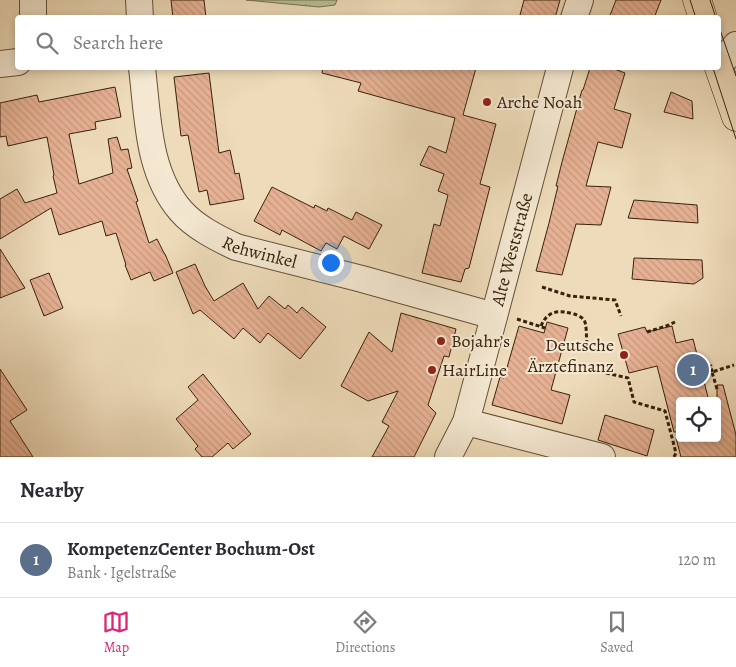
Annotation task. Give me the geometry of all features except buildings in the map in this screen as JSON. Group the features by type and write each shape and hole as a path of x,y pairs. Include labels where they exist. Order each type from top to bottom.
{"main road":[{"path":"697,0 702,15"},
{"path":"721,70 736,118"}],"street":[{"path":"33,0 33,15"},
{"path":"140,0 140,15"},
{"path":"575,15 580,0"},
{"path":"721,63 736,45"},
{"path":"0,64 15,62"},
{"name":"Rehwinkel","path":"142,70 152,149 159,174 181,212 198,226 218,239 236,247 362,279 494,316"},
{"name":"Alte Weststraße","path":"448,457 466,422 559,70"},
{"path":"466,422 602,457"}],"path":[{"path":"542,287 570,296 615,300 620,316"},
{"path":"541,326 546,317 558,311 566,311 584,320 587,343"},
{"path":"494,316 512,318 545,328"},
{"path":"646,332 675,322"},
{"path":"712,372 734,365"},
{"path":"701,369 711,366 716,389"},
{"path":"606,373 628,378 634,402 665,411 678,453 674,457"}],"green space":[{"path":"246,0 337,0 335,5 319,7"}],"tram line":[{"path":"690,0 695,15"},
{"path":"710,0 715,15"},
{"path":"721,33 736,76"},
{"path":"714,70 736,139"}],"place":[{"name":"Arche Noah","path":"487,102"},
{"name":"Bojahr’s","path":"441,341"},
{"name":"Deutsche Ärztefinanz","path":"624,355"},
{"name":"HairLine","path":"432,370"},
{"name":"KompetenzCenter Bochum-Ost","path":"693,370"}]}
